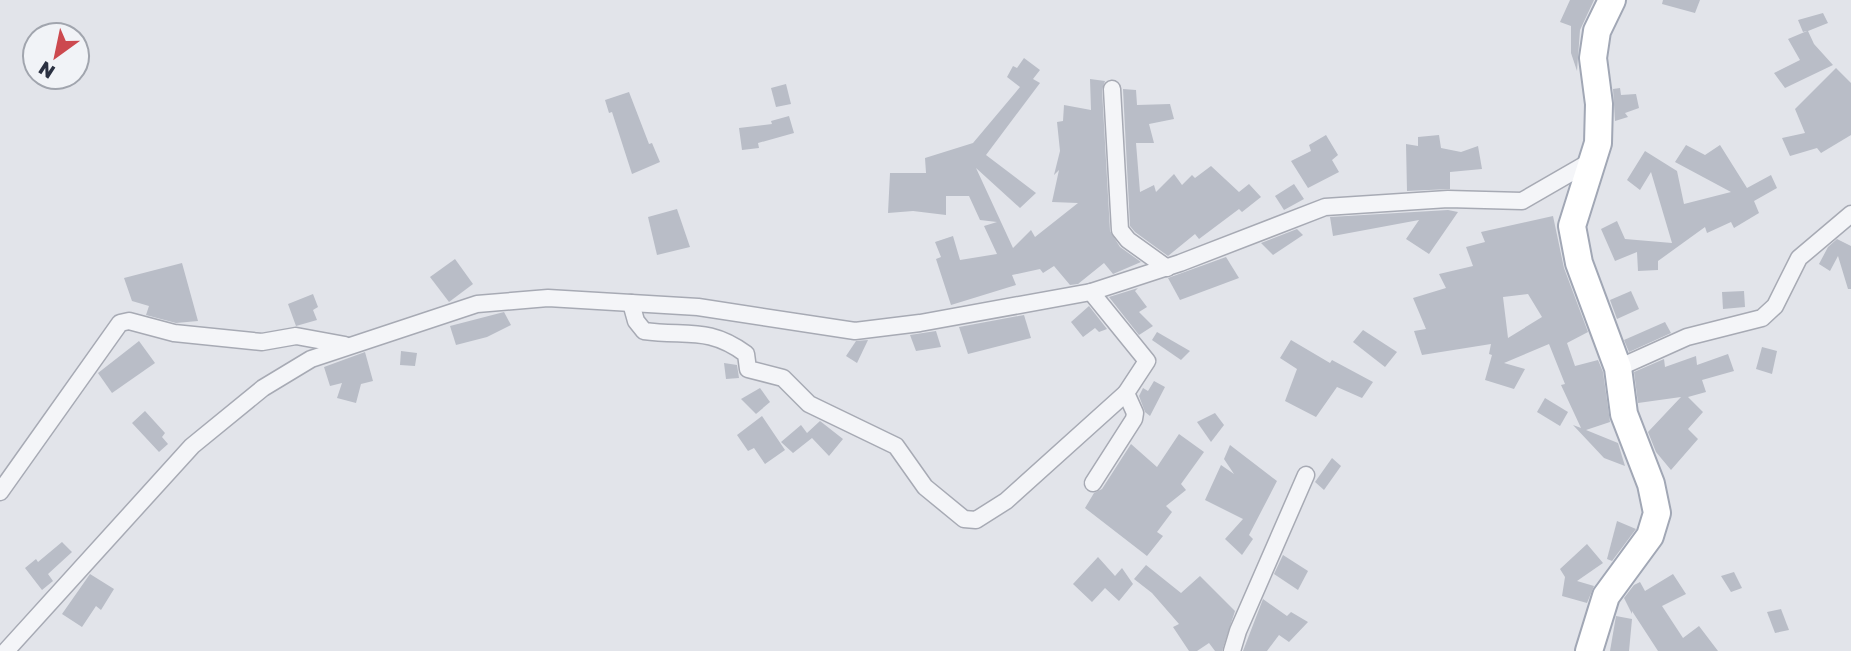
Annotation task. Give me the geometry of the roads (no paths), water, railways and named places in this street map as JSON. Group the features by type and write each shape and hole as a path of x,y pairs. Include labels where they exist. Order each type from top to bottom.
{"main road":[{"path":"1589,651 1606,596 1650,536 1657,513 1651,484 1624,414 1618,368 1587,291 1573,237 1573,219 1594,160 1600,127 1594,58 1597,31 1612,0"}],"street":[{"path":"1112,89 1120,230 1128,240 1167,268"},
{"path":"6,651 192,446 263,388 311,359 477,304 499,300 548,298 698,307 855,331 920,323 1091,292 1167,268 1325,207 1401,200 1522,201 1594,160"},
{"path":"1618,368 1687,337 1762,318 1775,306 1799,257 1851,215"},
{"path":"631,303 636,321 644,331 702,333 723,338 746,354 748,369 783,378 809,404 896,446 925,487 964,519 976,520 1006,501 1126,393 1146,366 1147,359 1091,292"},
{"path":"0,492 120,323 129,321 174,333 250,341 262,342 296,336 348,345"},
{"path":"1093,483 1134,419 1135,413 1126,393"},
{"path":"1232,651 1238,631 1306,475"}]}
